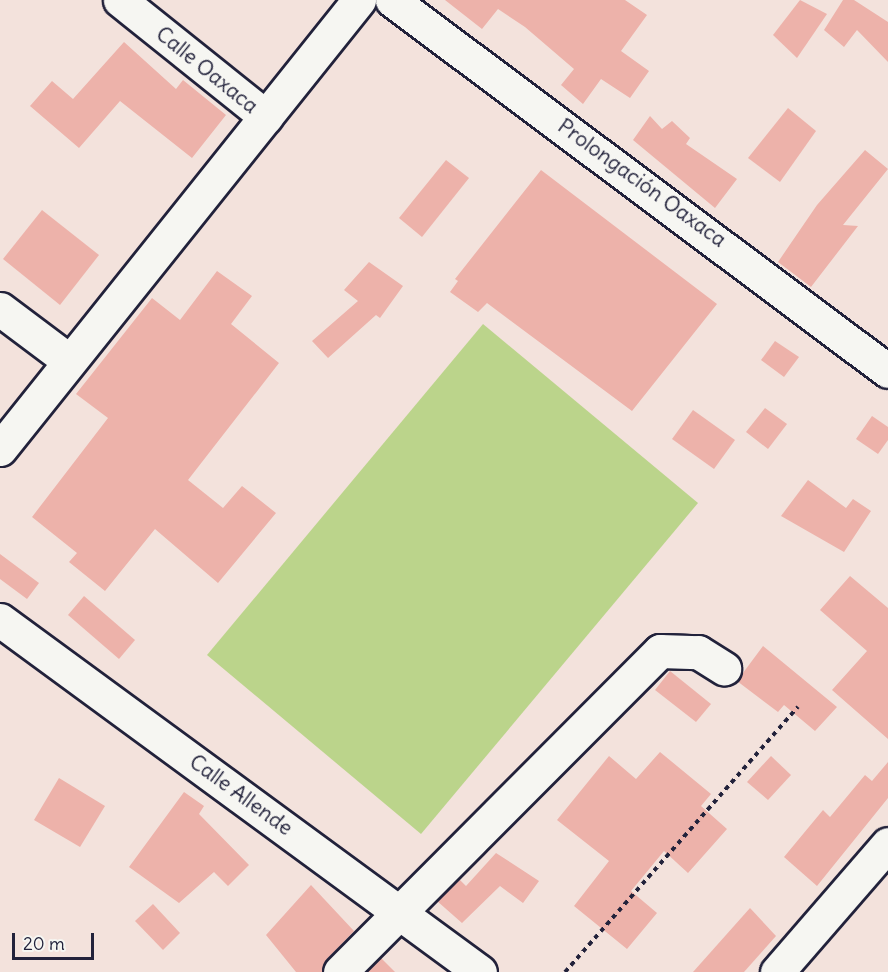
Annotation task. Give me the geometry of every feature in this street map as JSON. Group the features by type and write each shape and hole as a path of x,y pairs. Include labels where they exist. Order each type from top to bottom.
{"street":[{"name":"Calle Oaxaca","path":"120,0 266,117"},
{"path":"0,449 68,360 359,0"},
{"name":"Prolongación Oaxaca","path":"392,0 888,371"},
{"path":"0,309 68,360"},
{"name":"Calle Allende","path":"0,620 403,913 480,972"},
{"path":"340,972 403,913 660,651 698,652 723,668"},
{"path":"777,972 888,844"}],"path":[{"path":"565,972 798,707"}],"green space":[{"path":"483,324 698,503 421,834 207,655"}],"building":[{"path":"445,0 625,0 647,15 621,51 649,71 630,98 601,79 583,104 561,85 574,69 525,27 498,9 482,29"},
{"path":"800,0 827,14 797,58 773,35"},
{"path":"843,0 854,0 888,22 888,62 857,30 844,47 824,30"},
{"path":"124,42 176,89 183,80 226,115 192,158 120,101 79,148 30,106 52,81 73,99"},
{"path":"788,108 816,131 780,182 748,158"},
{"path":"650,116 662,129 672,121 690,138 686,144 737,179 715,208 633,140"},
{"path":"865,150 888,169 843,225 858,226 811,287 778,262 817,205"},
{"path":"446,160 469,178 422,237 399,218"},
{"path":"541,170 717,304 632,411 487,303 478,312 450,292 458,281 455,279"},
{"path":"42,210 99,255 60,305 3,259"},
{"path":"369,262 403,286 380,318 376,315 328,358 312,341 358,301 344,290"},
{"path":"217,271 252,296 231,324 279,363 188,480 223,508 242,486 276,513 218,583 155,529 105,591 69,562 77,553 32,517 108,418 76,394 152,298 180,320"},
{"path":"775,341 799,357 784,377 761,360"},
{"path":"765,408 787,424 768,449 746,432"},
{"path":"693,410 735,440 714,469 672,439"},
{"path":"872,416 888,427 888,440 878,454 856,439"},
{"path":"808,480 846,508 853,499 871,511 844,552 781,516"},
{"path":"0,554 39,583 27,599 0,579"},
{"path":"850,576 888,608 888,739 832,690 867,651 820,610"},
{"path":"84,596 135,640 119,659 68,615"},
{"path":"763,646 837,707 815,731 784,705 778,712 737,681"},
{"path":"670,671 711,704 696,722 655,690"},
{"path":"660,752 711,794 701,806 727,829 688,873 664,851 631,891 657,913 627,949 574,906 609,861 557,820 609,756 636,779"},
{"path":"771,756 791,775 768,800 747,782"},
{"path":"888,762 888,798 817,886 784,857 823,810 830,817 865,775 872,781"},
{"path":"59,778 105,806 80,847 34,820"},
{"path":"184,792 204,806 199,814 249,865 228,886 214,872 179,903 129,867"},
{"path":"496,853 539,881 523,903 500,886 462,923 437,901 459,879 466,886"},
{"path":"311,885 354,931 327,959 322,972 296,972 266,935"},
{"path":"153,904 180,933 163,950 135,921"},
{"path":"750,908 776,936 744,972 693,972"},
{"path":"381,958 395,972 366,972"}]}
